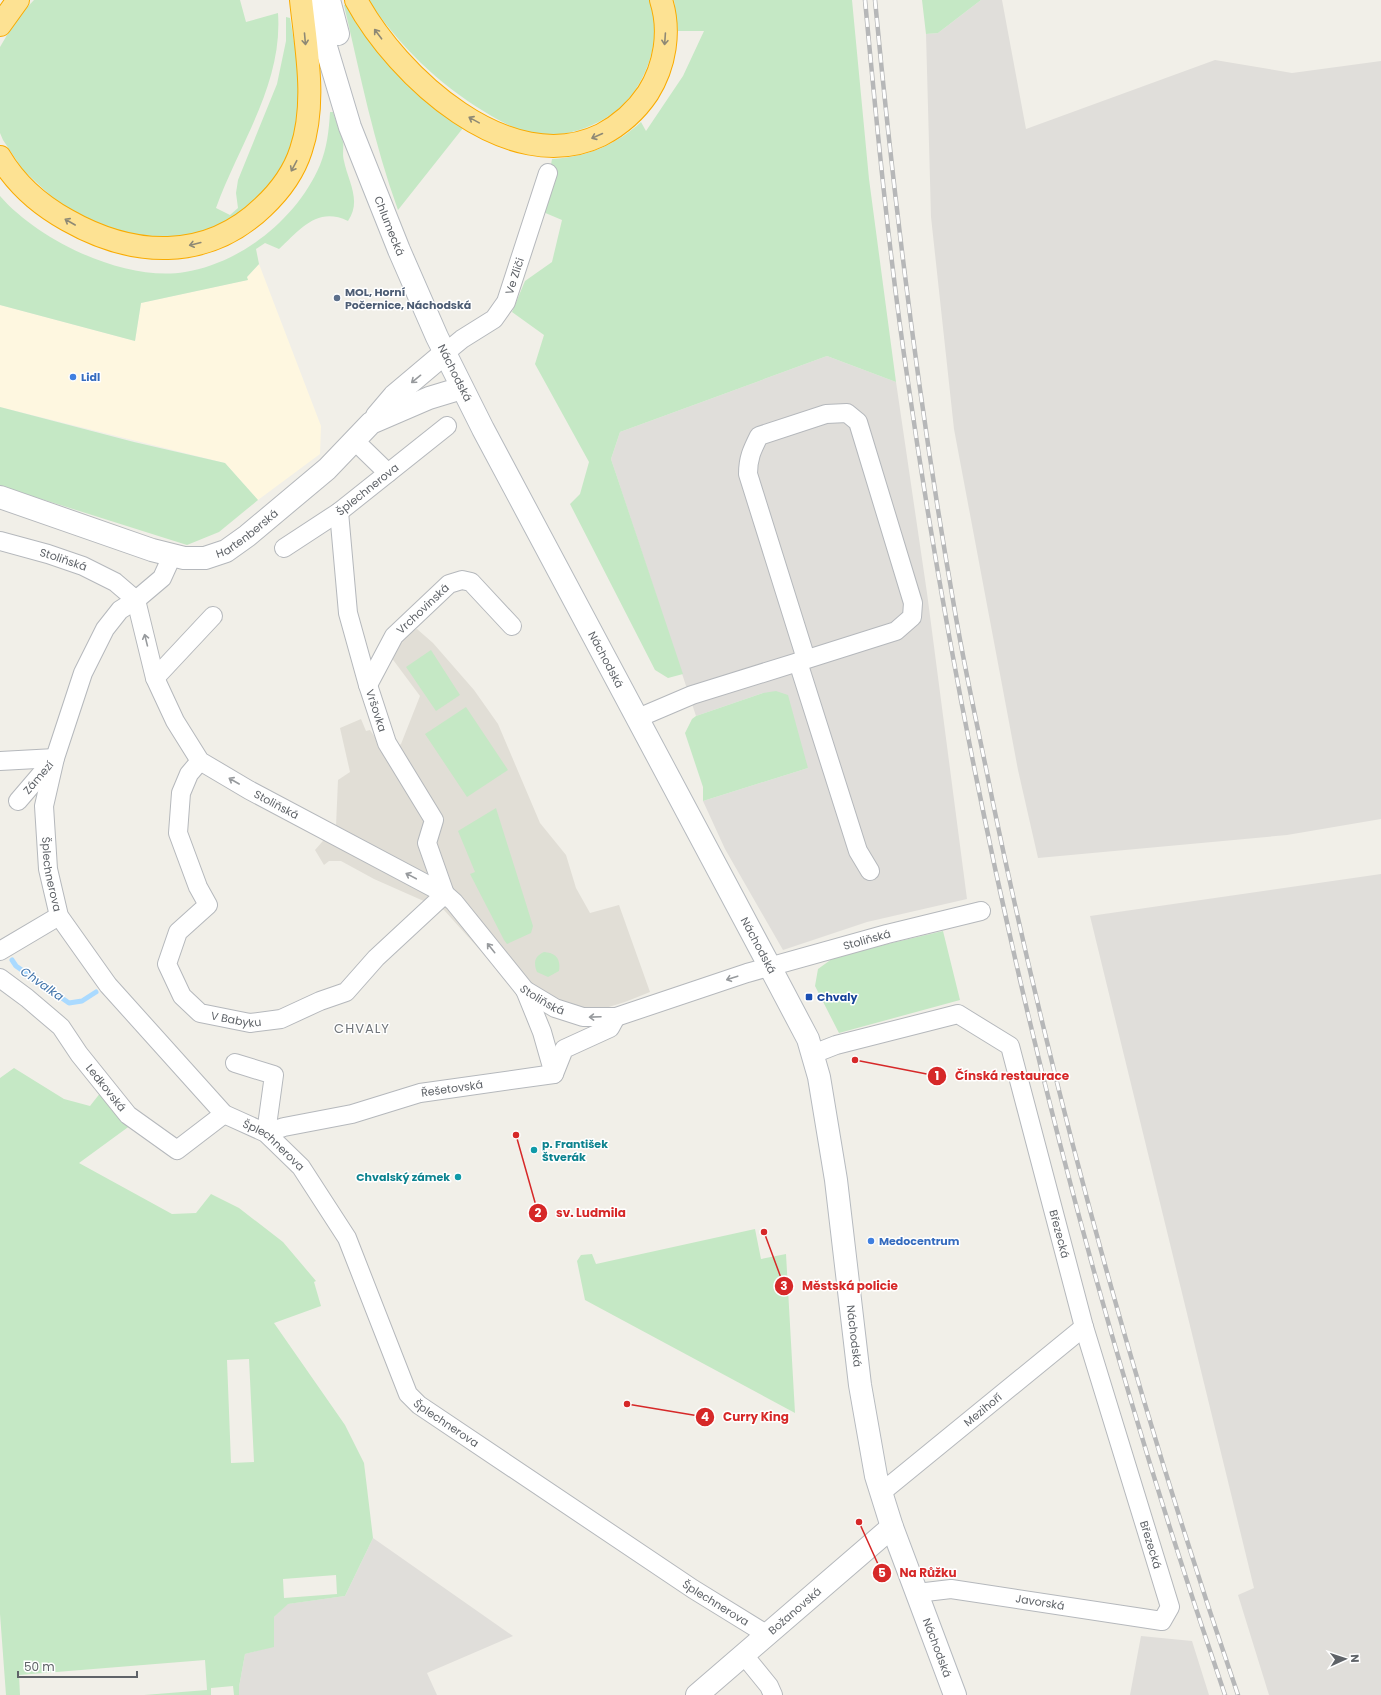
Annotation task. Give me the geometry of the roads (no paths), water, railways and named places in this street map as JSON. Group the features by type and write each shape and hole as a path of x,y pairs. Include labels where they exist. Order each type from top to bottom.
{"highway":[{"path":"0,25 18,0"},
{"path":"0,157 19,183 50,210 83,229 112,240 132,246 170,249 210,241 233,230 256,213 275,195 289,176 301,151 307,124 309,94 301,0"},
{"path":"356,0 371,25 394,54 425,85 448,104 495,132 520,142 550,146 585,142 607,132 630,115 644,98 656,78 664,54 666,27 661,0"}],"main road":[{"name":"Chlumecká","path":"312,0 350,128 399,250"},
{"name":"Chlumecká","path":"329,0 399,250"},
{"name":"Náchodská","path":"399,250 462,388 770,967 813,1054 822,1094 836,1180 860,1385 870,1446 892,1527 956,1695"},
{"path":"371,423 394,396 445,353"},
{"name":"Hartenberská","path":"0,497 172,556 195,559 205,558 226,551 312,482 355,441 371,423 422,400 462,388"},
{"name":"Božanovská","path":"697,1695 892,1527"}],"street":[{"name":"Ve Zliči","path":"445,353 462,339 494,319 506,302 548,173"},
{"path":"638,718 699,692 802,661 896,631 912,617 913,603 858,422 847,413 826,414 760,436 750,453 748,474 802,661 858,851 870,871"},
{"name":"Šplechnerova","path":"284,548 339,512 447,426"},
{"path":"355,441 388,473"},
{"name":"Vršovka","path":"339,512 348,613 368,685 387,743 434,820 427,843 445,894"},
{"name":"Stoliňská","path":"0,541 48,554 83,566 115,582 136,600 155,678 175,721 200,761 256,793 445,894 454,902 525,990 555,1008 583,1017 616,1016 770,967 887,934 981,912"},
{"name":"Šplechnerova","path":"172,556 162,578 136,600 120,610 105,629 82,673 55,758 44,806 48,869 59,916 108,985 224,1114 266,1133 301,1167 347,1238 408,1394 419,1405 693,1589 766,1634"},
{"name":"Vrchovinská","path":"368,685 394,636 448,584 462,580 471,582 512,626"},
{"path":"155,678 213,616"},
{"name":"Zámezí","path":"0,761 55,758"},
{"name":"Zámezí","path":"18,801 44,768 55,758"},
{"name":"V Babyku","path":"200,761 189,774 181,794 178,833 198,887 208,905 178,932 167,964 182,996 200,1013 250,1023 281,1019 320,1001 346,992 376,958 445,894"},
{"path":"0,951 59,916"},
{"name":"Ledkovská","path":"0,978 27,998 60,1026 79,1054 128,1115 177,1150 224,1114"},
{"path":"525,990 542,1032 554,1074"},
{"name":"Březecká","path":"813,1054 836,1045 958,1014 1010,1046 1084,1326 1170,1607 1162,1621"},
{"path":"554,1074 564,1049 610,1028 616,1016"},
{"path":"235,1063 274,1075 266,1133"},
{"name":"Řešetovská","path":"266,1133 284,1126 352,1114 420,1093 554,1074"},
{"name":"Mezihoří","path":"882,1492 1084,1326"},
{"name":"Javorská","path":"917,1593 951,1589 1162,1621"},
{"path":"743,1654 768,1686 773,1695"}],"waterway":[{"name":"Chvalka","path":"12,960 16,966 69,1003 82,1001 96,992"}],"railway":[{"path":"865,0 889,239 908,382 934,549 964,715 998,881 1036,1046 1077,1210 1123,1373 1172,1535 1225,1695"},
{"path":"875,0 890,152 908,304 941,531 958,631 993,803 1044,1029 1102,1253 1166,1475 1238,1695"}],"place":[{"name":"MOL, Horní Počernice, Náchodská","path":"337,298"},
{"name":"Lidl","path":"73,377"},
{"name":"Chvaly","path":"809,997"},
{"name":"Čínská restaurace","path":"855,1060"},
{"name":"sv. Ludmila","path":"516,1135"},
{"name":"p. František Štverák","path":"534,1150"},
{"name":"Chvalský zámek","path":"458,1177"},
{"name":"Městská policie","path":"764,1232"},
{"name":"Medocentrum","path":"871,1241"},
{"name":"Curry King","path":"627,1404"},
{"name":"Na Růžku","path":"859,1522"}],"district":[{"name":"CHVALY","path":"362,1028"}]}
